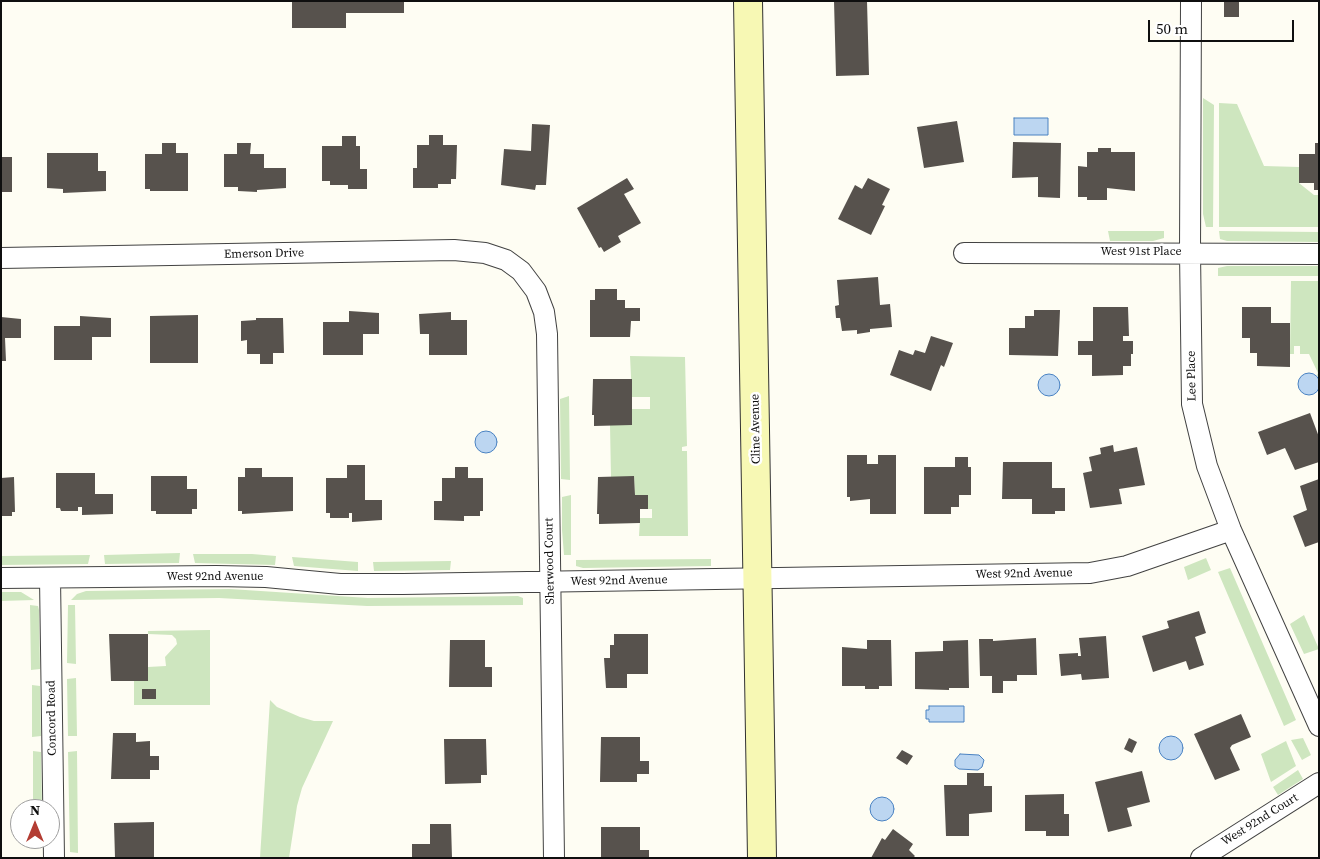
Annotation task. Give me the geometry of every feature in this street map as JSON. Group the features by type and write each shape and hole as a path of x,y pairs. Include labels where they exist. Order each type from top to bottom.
{"street":[{"name":"Cline Avenue","path":"748,1 762,858"},
{"name":"Lee Place","path":"1191,1 1190,252 1192,404 1207,466 1231,530 1319,726"},
{"name":"Emerson Drive","path":"1,258 454,250 485,253 506,260 521,271"},
{"name":"West 91st Place","path":"964,253 1190,252 1319,254"},
{"name":"Sherwood Court","path":"521,271 536,291 544,312 547,334 554,858"},
{"name":"West 92nd Avenue","path":"1,578 258,577 340,584 1090,573 1127,566 1231,530"},
{"name":"Concord Road","path":"50,578 54,858"},
{"name":"West 92nd Court","path":"1201,858 1319,783"}],"green space":[{"path":"1203,98 1214,105 1213,227 1206,227 1203,214"},
{"path":"1219,103 1237,104 1264,166 1299,167 1299,183 1314,195 1319,195 1319,227 1219,227"},
{"path":"1108,231 1164,231 1164,238 1153,241 1110,241"},
{"path":"1219,231 1319,232 1319,242 1227,241 1220,239"},
{"path":"1227,266 1319,266 1319,276 1218,276 1218,268"},
{"path":"1291,281 1319,281 1319,379 1309,354 1300,354 1300,346 1294,346 1294,354 1290,354"},
{"path":"630,356 685,357 687,446 682,447 682,451 687,451 688,536 639,536 640,518 652,518 652,509 648,509 648,495 635,495 634,477 611,477 610,425 632,425 631,409 650,409 650,397 632,397"},
{"path":"569,396 570,480 561,479 560,399"},
{"path":"571,495 571,555 564,555 562,497"},
{"path":"180,553 179,563 105,564 104,555"},
{"path":"193,554 276,556 275,565 195,563"},
{"path":"90,555 88,564 1,565 1,556"},
{"path":"292,557 358,562 358,571 294,566"},
{"path":"1206,558 1211,570 1188,580 1184,567"},
{"path":"711,559 711,566 583,568 576,566 576,560"},
{"path":"451,561 450,570 374,571 373,562"},
{"path":"1230,568 1296,720 1284,726 1218,572"},
{"path":"230,589 368,598 518,596 523,598 523,605 367,606 219,598 71,600 77,594 86,591"},
{"path":"1,592 21,592 34,600 1,601"},
{"path":"30,605 38,606 39,610 40,669 31,670"},
{"path":"68,605 75,605 76,664 67,663"},
{"path":"1304,615 1319,649 1304,654 1290,624"},
{"path":"210,630 210,705 134,705 134,681 148,681 148,667 166,666 165,657 177,644 176,639 172,635 148,634 148,631","holes":["142,689 156,689 156,699 142,699"]},
{"path":"76,678 77,736 68,736 67,679"},
{"path":"32,685 40,686 41,736 32,737"},
{"path":"270,700 277,707 300,717 314,721 333,721 302,788 297,806 289,858 260,858"},
{"path":"1303,738 1311,755 1302,760 1291,740"},
{"path":"1286,741 1296,766 1271,782 1261,754"},
{"path":"33,751 41,752 42,799 33,799"},
{"path":"77,751 78,853 70,852 68,752"},
{"path":"1298,770 1303,779 1278,795 1273,787"}],"water":[{"path":"1014,118 1048,118 1048,135 1014,135"},
{"path":"1309,373 1317,376 1320,384 1317,392 1309,395 1301,392 1298,384 1301,376"},
{"path":"1049,374 1057,377 1060,385 1057,393 1049,396 1041,393 1038,385 1041,377"},
{"path":"486,431 494,434 497,442 494,450 486,453 478,450 475,442 478,434"},
{"path":"929,706 964,706 964,722 929,722 929,719 926,719 926,710 929,710"},
{"path":"1171,736 1179,740 1183,748 1179,756 1171,760 1163,756 1159,748 1163,740"},
{"path":"960,754 979,755 984,760 982,767 978,770 959,769 955,766 955,760"},
{"path":"882,797 890,801 894,809 890,817 882,821 874,817 870,809 874,801"}],"building":[{"path":"292,1 404,1 404,13 346,13 346,28 292,28"},
{"path":"834,1 867,1 869,75 836,76"},
{"path":"1224,1 1239,1 1239,17 1224,17"},
{"path":"957,121 964,162 924,168 917,127"},
{"path":"532,124 550,125 546,185 536,185 535,190 501,185 504,149 531,151"},
{"path":"429,135 443,135 443,145 457,145 456,179 451,179 451,184 438,184 438,188 413,188 413,168 417,168 417,145 429,145"},
{"path":"342,136 356,136 356,146 360,146 360,169 367,169 367,189 348,189 348,185 330,185 330,181 322,181 322,146 342,146"},
{"path":"1013,142 1061,143 1060,198 1038,197 1038,177 1012,178"},
{"path":"162,143 176,143 176,153 188,153 188,191 150,191 150,189 145,189 145,154 162,154"},
{"path":"237,143 251,143 250,154 264,154 264,168 286,168 286,188 257,190 257,192 238,191 238,187 224,187 224,154 237,154"},
{"path":"1315,143 1319,143 1319,190 1314,190 1314,183 1299,183 1299,154 1315,154"},
{"path":"1098,148 1111,148 1111,152 1135,152 1135,191 1107,188 1107,200 1087,200 1087,197 1078,197 1078,166 1087,167 1087,152 1098,152"},
{"path":"47,153 98,153 98,171 106,171 106,191 63,193 63,189 47,188"},
{"path":"1,157 12,157 12,192 1,192"},
{"path":"627,178 634,189 624,194 641,223 618,236 621,242 604,252 601,247 599,248 577,208"},
{"path":"868,178 890,189 882,205 885,206 871,235 838,219 855,185 862,189"},
{"path":"878,277 880,305 890,304 892,327 870,329 870,332 857,334 857,330 842,331 840,318 836,318 835,306 839,305 837,280"},
{"path":"595,289 617,289 617,300 625,300 625,308 640,308 640,321 631,321 630,337 590,337 590,300 595,300"},
{"path":"1093,307 1128,307 1129,336 1123,336 1123,341 1133,341 1133,354 1131,354 1131,366 1123,366 1123,375 1092,376 1092,355 1078,355 1078,341 1093,341"},
{"path":"1242,307 1271,307 1271,323 1290,323 1290,367 1257,366 1257,353 1250,353 1250,338 1242,338"},
{"path":"1034,310 1060,310 1058,356 1009,355 1009,328 1025,328 1025,316 1034,316"},
{"path":"349,311 379,313 379,334 363,334 363,355 323,355 323,322 349,322"},
{"path":"451,312 451,320 467,320 467,355 429,355 429,334 420,334 419,314"},
{"path":"198,315 198,363 150,363 150,316"},
{"path":"80,316 111,318 111,337 92,337 92,360 54,360 54,326 80,326"},
{"path":"1,317 21,319 21,338 5,338 6,361 1,361"},
{"path":"256,318 283,318 284,353 273,353 273,364 260,364 260,354 247,354 247,340 241,341 241,321 256,320"},
{"path":"931,336 953,343 944,367 941,365 931,391 890,375 899,350 913,355 915,350 925,353"},
{"path":"593,379 632,379 632,425 594,426 594,415 592,415"},
{"path":"1310,413 1319,437 1319,462 1295,470 1285,448 1267,455 1258,432"},
{"path":"1113,445 1114,452 1137,447 1145,485 1119,489 1122,504 1090,508 1083,473 1092,471 1089,457 1101,454 1100,448"},
{"path":"847,455 867,455 867,464 878,464 878,455 896,455 896,514 870,514 870,499 850,501 850,497 847,497"},
{"path":"955,457 968,457 968,467 971,467 971,495 959,495 959,507 951,507 951,514 924,514 924,467 955,467"},
{"path":"1003,462 1052,462 1052,488 1065,488 1065,511 1055,511 1055,514 1032,514 1032,499 1002,499"},
{"path":"347,465 365,465 365,500 382,500 382,520 352,522 352,513 349,513 349,518 330,518 330,513 326,513 326,478 347,478"},
{"path":"455,467 468,467 468,478 483,478 483,511 480,511 480,516 464,516 464,521 434,520 434,501 442,501 442,478 455,478"},
{"path":"245,468 262,468 262,477 293,477 293,511 242,514 242,511 238,511 238,477 245,477"},
{"path":"56,473 95,473 95,494 113,494 113,514 82,515 82,507 78,507 78,511 61,511 60,508 56,508"},
{"path":"151,476 187,476 187,489 197,489 197,509 192,509 192,514 156,514 156,511 151,511"},
{"path":"634,476 635,495 648,495 648,509 640,509 640,523 599,524 599,514 597,514 598,477"},
{"path":"14,477 15,512 12,512 12,516 1,516 1,478"},
{"path":"1319,479 1319,542 1305,547 1293,516 1307,510 1300,486"},
{"path":"1199,611 1206,633 1195,637 1204,665 1189,670 1186,661 1153,672 1142,636 1169,628 1167,621"},
{"path":"109,634 148,634 148,681 111,681"},
{"path":"614,634 648,634 648,674 627,674 627,688 606,688 604,658 610,658 610,645 614,645"},
{"path":"1106,636 1109,678 1082,680 1081,674 1061,676 1059,654 1078,653 1078,656 1081,656 1079,638"},
{"path":"1036,638 1037,675 1017,675 1017,681 1003,681 1003,693 992,693 992,676 980,676 979,639 993,639 993,641"},
{"path":"450,640 485,640 485,667 492,667 492,687 449,687"},
{"path":"867,640 891,640 892,686 879,686 879,689 865,689 865,686 842,686 842,647 867,649"},
{"path":"968,640 969,688 949,688 949,690 915,689 915,652 943,651 943,641"},
{"path":"142,689 156,689 156,699 142,699"},
{"path":"1241,714 1251,737 1232,745 1230,748 1240,770 1215,780 1194,734"},
{"path":"113,733 136,733 136,742 150,741 150,756 159,756 159,770 150,770 150,779 111,779"},
{"path":"601,737 640,737 640,761 649,761 649,774 637,774 637,782 600,782"},
{"path":"1129,738 1137,742 1132,753 1124,749"},
{"path":"444,739 486,739 487,775 481,775 481,783 445,784"},
{"path":"902,750 913,756 907,765 896,758"},
{"path":"1142,771 1150,802 1127,808 1132,826 1108,832 1095,782"},
{"path":"967,773 984,773 984,786 992,786 992,812 969,814 969,836 946,836 944,785 967,785"},
{"path":"1064,794 1064,814 1069,814 1069,836 1046,836 1046,831 1025,831 1025,795"},
{"path":"154,822 154,858 115,858 114,823"},
{"path":"430,824 451,824 452,858 412,858 412,844 430,844"},
{"path":"601,827 640,827 640,850 649,850 649,858 601,858"},
{"path":"893,829 913,844 909,850 915,856 913,858 871,858 882,838 885,840"}]}
